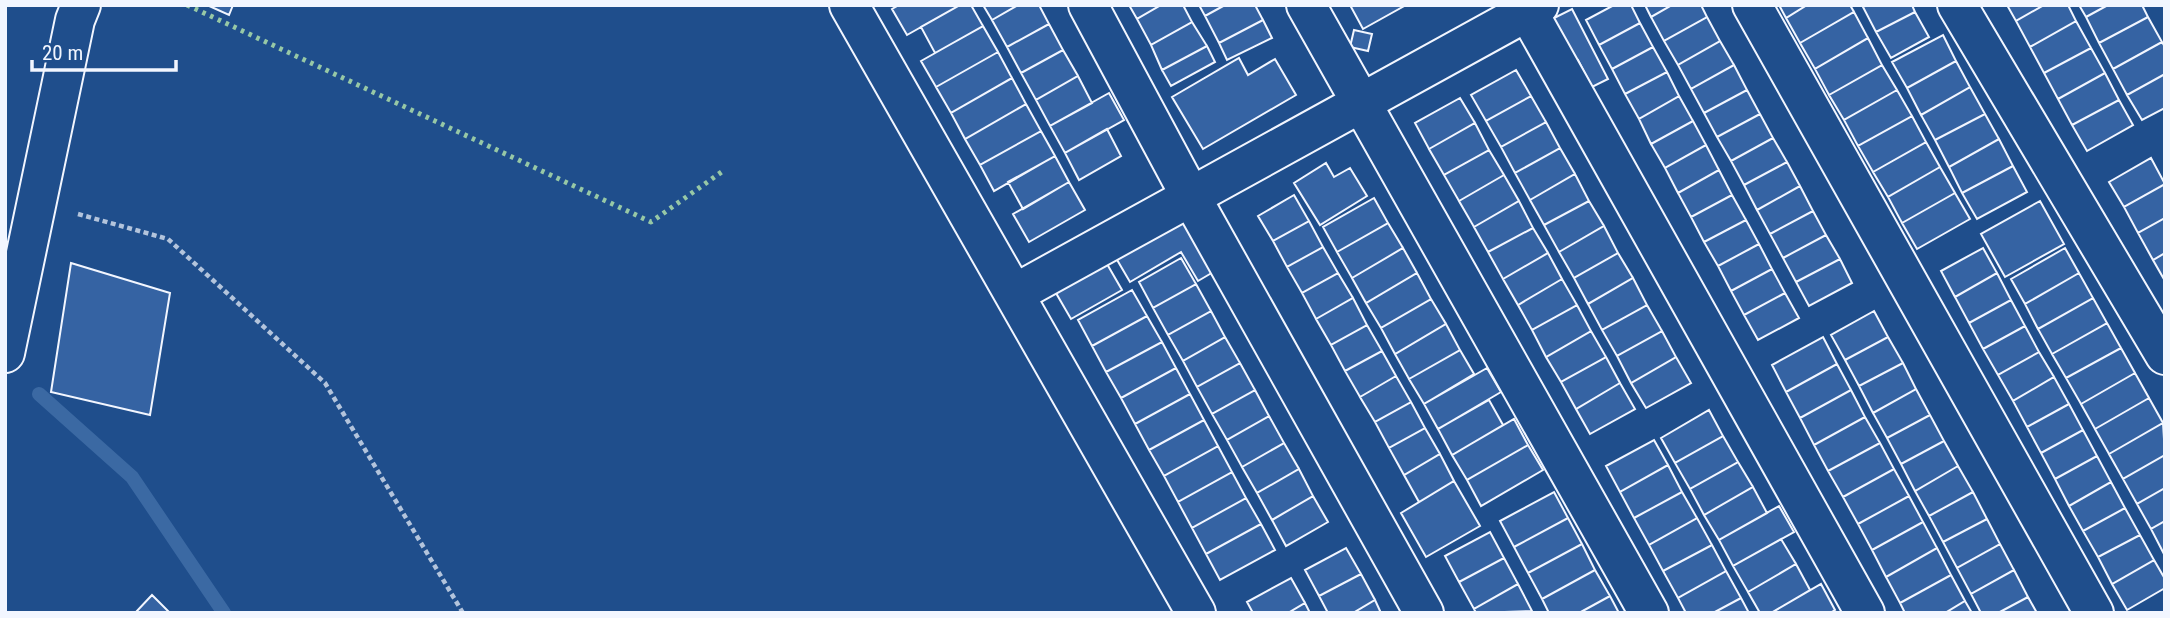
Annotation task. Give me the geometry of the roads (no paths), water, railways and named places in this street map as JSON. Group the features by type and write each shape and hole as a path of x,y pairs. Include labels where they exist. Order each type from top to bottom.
{"street":[{"path":"5,352 75,20 81,5"},
{"path":"849,5 1196,613"},
{"path":"1088,5 1191,197 1424,613"},
{"path":"1306,5 1649,613"},
{"path":"1752,5 2094,613"},
{"path":"1957,5 2165,355"},
{"path":"1014,294 1362,103 1530,7 1865,613"}],"waterway":[{"path":"39,394 132,477 224,613"}]}
